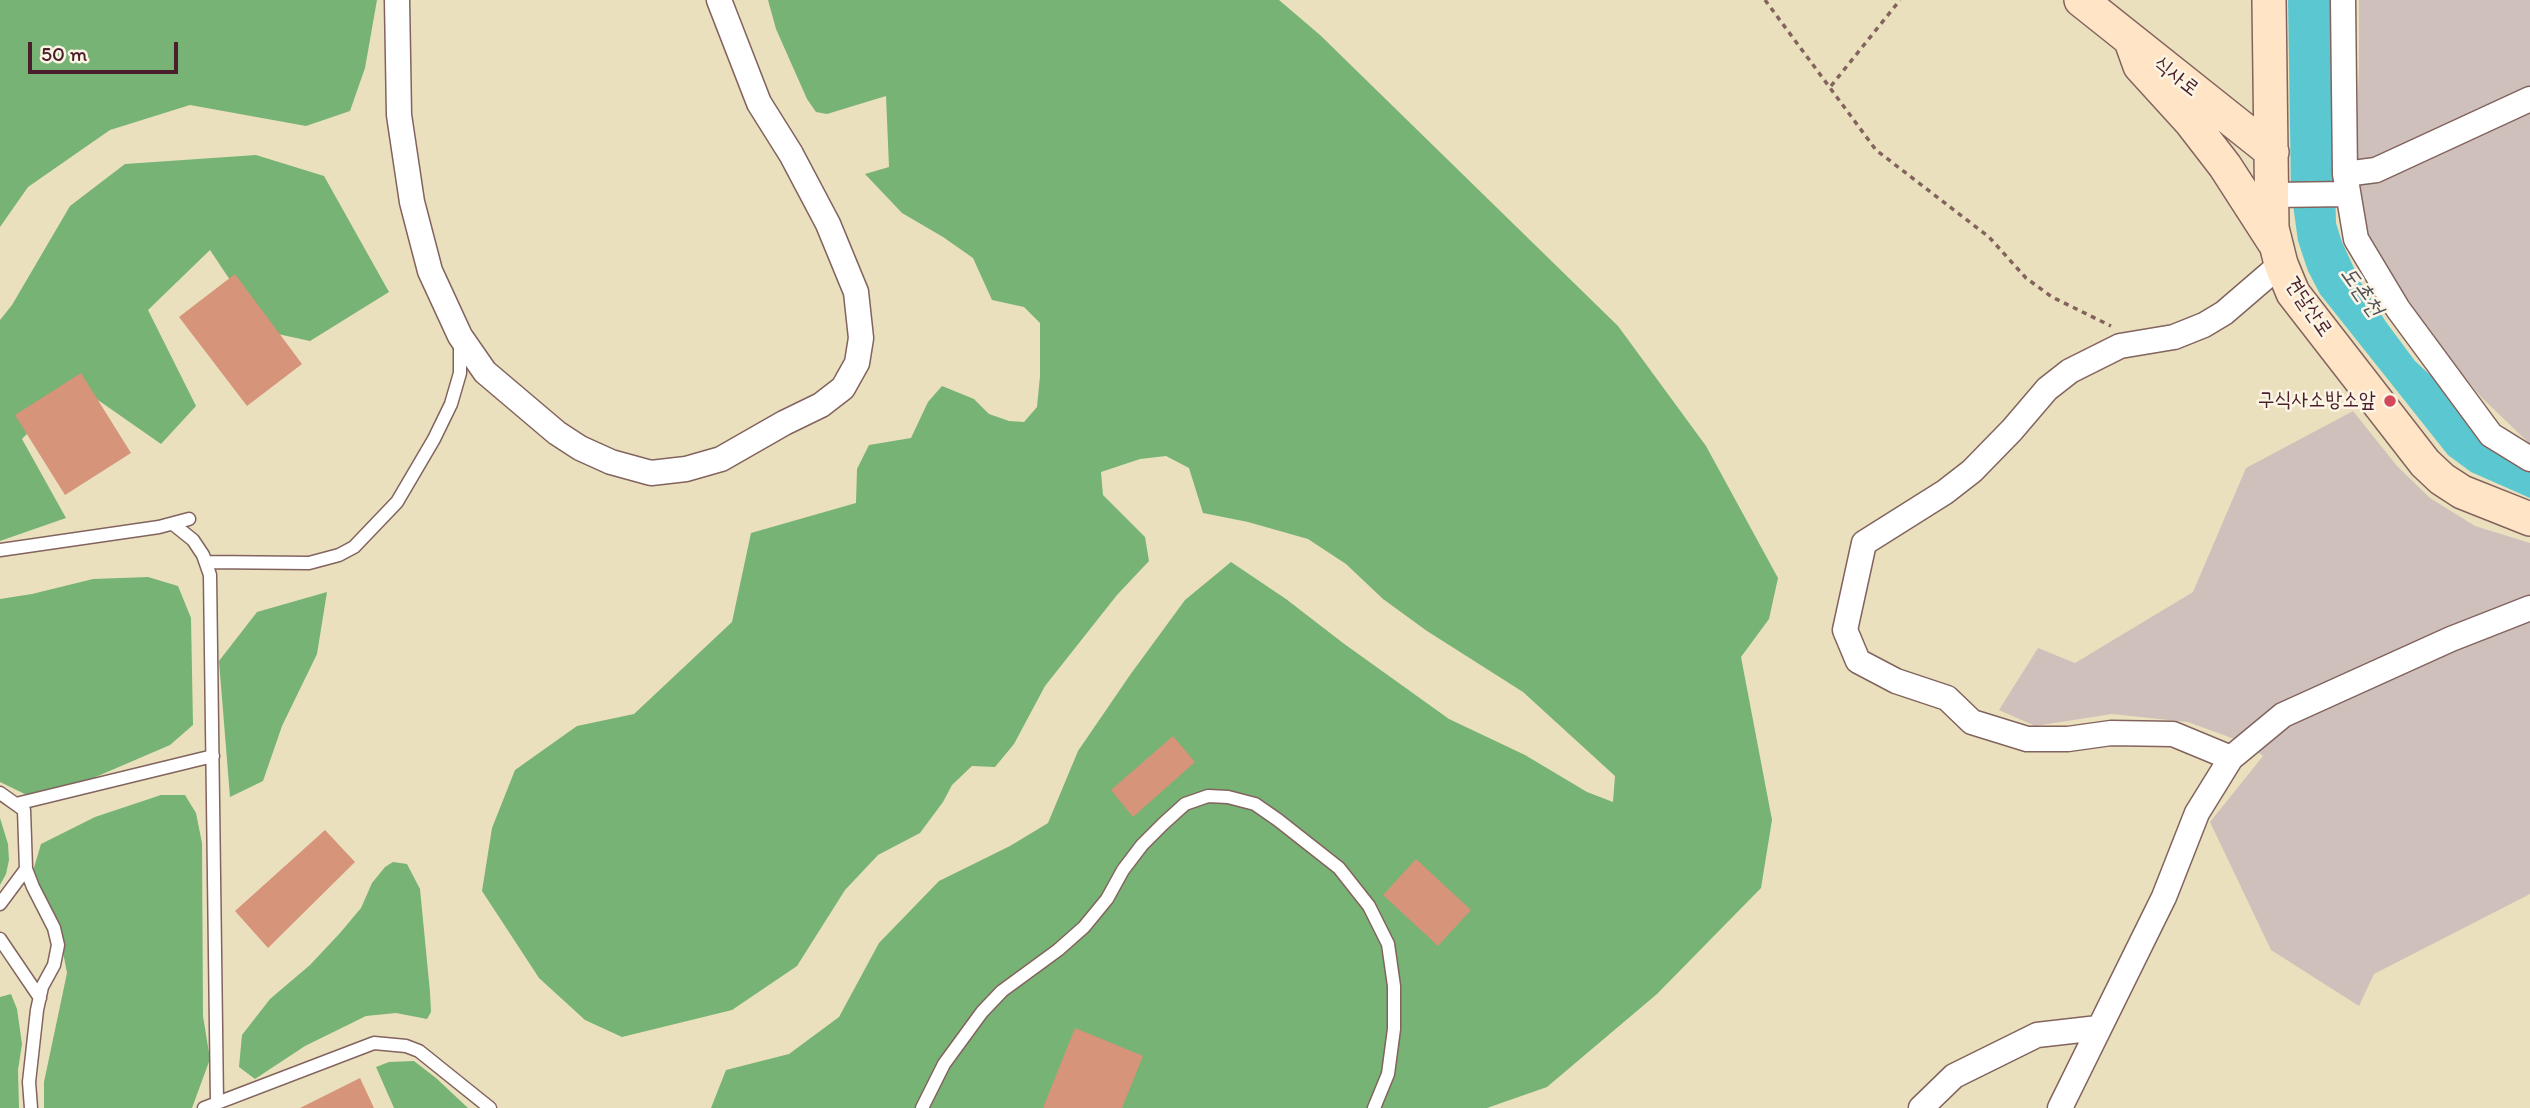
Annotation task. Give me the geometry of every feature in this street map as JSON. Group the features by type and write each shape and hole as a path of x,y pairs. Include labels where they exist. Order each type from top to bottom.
{"street":[{"path":"397,0 399,115 412,202 430,271 460,336 485,372 557,433 580,448 611,462 651,473 686,469 721,459 821,405 843,388 858,363 861,338 856,292 828,224 792,154 759,103 719,0"},
{"name":"식사로","path":"2081,0 2272,152"},
{"name":"견달산로","path":"2269,0 2272,152 2277,195 2272,228 2293,293 2425,463 2442,480 2462,492 2530,519"},
{"path":"2343,0 2344,187 2356,239 2398,309 2491,435 2530,459"},
{"path":"2131,41 2140,66 2191,122 2225,166 2278,253 2224,313 2204,325 2174,337 2120,346 2070,371 2048,389 1972,471 1945,492 1864,543 1845,630 1858,661 1896,681 1947,698 1972,722 2027,739 2068,739 2111,733 2173,734 2231,758"},
{"path":"2277,195 2344,187 2530,99"},
{"path":"2060,1108 2164,897 2197,813 2231,758 2283,715 2451,639 2530,608"},
{"path":"1921,1108 1954,1076 2037,1035 2098,1028"}],"lane":[{"path":"206,562 309,563 339,555 354,547 397,502 434,439 451,404 460,373 460,336"},
{"path":"0,550 173,524 189,519"},
{"path":"173,524 192,540 204,555 210,575 217,1103"},
{"path":"16,804 212,756"},
{"path":"0,793 24,810 26,869 54,928 58,945 54,965 40,998 30,1070 31,1108"},
{"path":"922,1108 944,1064 982,1012 1002,992 1084,928 1107,898 1123,870 1163,824 1185,804 1208,796 1228,797 1255,804 1339,868 1369,906 1388,944 1394,986 1394,1029 1388,1074 1374,1108"},
{"path":"0,904 26,869"},
{"path":"0,939 40,998"},
{"path":"204,1108 374,1043 406,1046 419,1051 490,1108"}],"path":[{"path":"1765,0 1876,150 1989,237 2026,278 2052,297 2144,342"},
{"path":"1830,86 1900,0"}],"shaded area":[{"path":"2359,0 2530,0 2530,444 2481,397 2442,349 2361,232 2355,172"},
{"path":"2353,411 2397,466 2430,498 2475,526 2530,543 2530,894 2374,974 2359,1006 2271,950 2210,822 2263,756 2248,744 2188,722 2112,714 2035,726 1999,710 2038,648 2075,663 2193,592 2246,468"}],"green space":[{"path":"0,0 377,0 365,68 350,111 306,126 190,105 110,130 28,187 0,227"},
{"path":"768,0 1279,0 1320,35 1618,326 1706,446 1778,578 1769,619 1741,657 1772,820 1761,888 1657,994 1547,1087 1487,1108 711,1108 726,1070 789,1054 839,1017 879,943 939,881 1010,846 1048,823 1078,751 1130,675 1185,600 1231,562 1286,599 1449,719 1525,755 1587,792 1613,802 1615,776 1523,692 1427,631 1383,599 1346,564 1308,539 1203,513 1189,468 1166,456 1140,459 1101,472 1103,495 1145,537 1149,561 1117,595 1045,686 1014,744 995,767 972,766 952,785 920,833 878,855 845,890 797,966 732,1010 622,1037 585,1020 539,978 482,891 492,828 515,770 577,726 634,714 732,622 751,533 856,503 857,469 869,445 911,438 928,402 942,386 974,399 989,414 1009,421 1024,422 1037,407 1040,323 1024,307 992,300 973,258 902,213 865,174 889,167 886,96 827,114 816,112 807,99 776,29"},
{"path":"256,155 324,176 389,292 310,341 264,331 210,250 148,310 196,406 161,444 75,384 22,439 66,518 0,541 0,320 12,305 70,206 125,164"},
{"path":"148,577 178,586 191,618 193,725 170,745 70,788 29,796 0,782 0,599 93,579"},
{"path":"327,592 317,654 282,726 263,781 230,797 219,661 257,612"},
{"path":"161,795 185,795 196,813 202,843 203,1016 210,1059 192,1108 44,1108 44,1082 67,973 58,926 33,871 41,844 95,817"},
{"path":"0,818 8,844 9,860 0,885"},
{"path":"393,862 407,864 420,889 430,992 431,1012 427,1019 396,1013 366,1016 305,1046 255,1079 239,1067 242,1035 270,999 310,965 340,933 361,908 372,883 385,867"},
{"path":"11,994 17,1009 22,1044 18,1070 19,1108 0,1108 0,997"},
{"path":"414,1061 468,1108 394,1108 376,1067 389,1062"}],"water":[{"name":"도촌천","path":"2288,0 2330,0 2336,223 2360,281 2415,361 2441,385 2479,439 2498,453 2530,468 2530,498 2471,472 2448,455 2320,294 2308,271 2298,241 2291,190"}],"building":[{"path":"235,274 302,364 247,406 179,317"},
{"path":"81,373 131,453 65,495 15,415"},
{"path":"1173,736 1195,762 1133,817 1111,790"},
{"path":"325,830 355,862 268,948 235,911"},
{"path":"1416,859 1471,910 1438,946 1383,895"},
{"path":"1075,1028 1143,1056 1122,1108 1043,1108"},
{"path":"360,1078 374,1108 300,1108"}],"place":[{"name":"구식사소방소앞","path":"2390,401"}]}
